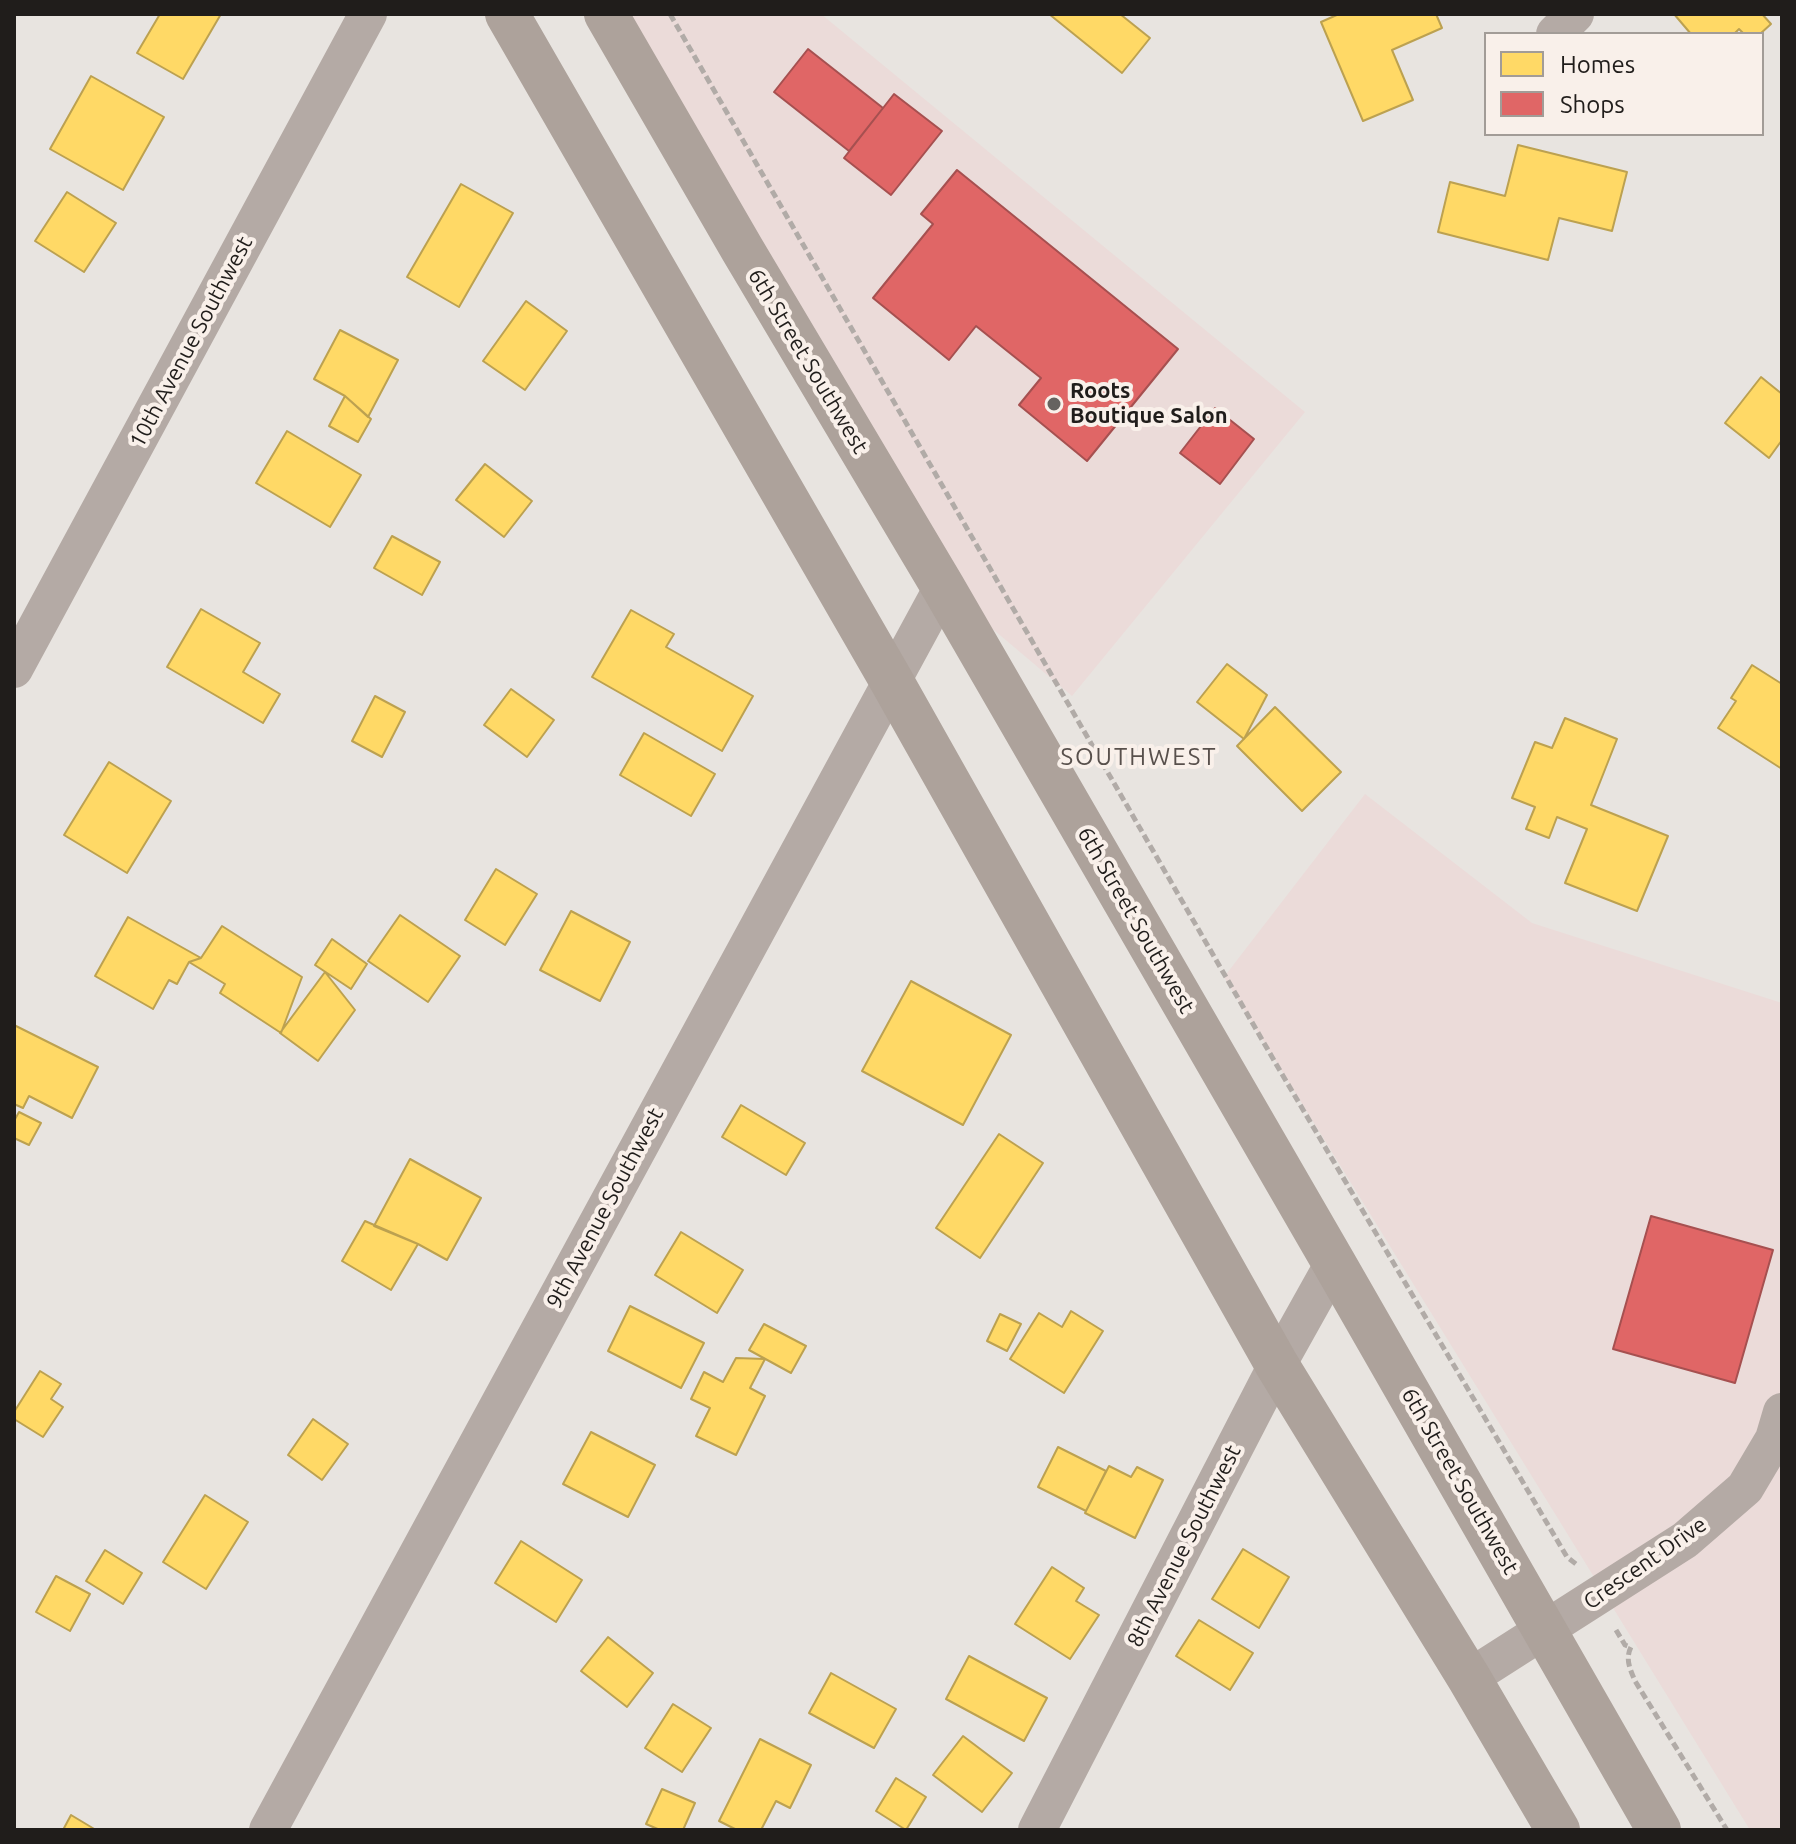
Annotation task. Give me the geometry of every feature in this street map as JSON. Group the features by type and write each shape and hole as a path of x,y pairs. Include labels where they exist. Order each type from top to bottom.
{"main road":[{"path":"507,14 891,680 1277,1365 1469,1678 1558,1830"},
{"name":"6th Street Southwest","path":"606,14 943,587 1659,1830"}],"street":[{"name":"10th Avenue Southwest","path":"14,669 368,14"},
{"path":"1557,32 1575,14"},
{"name":"9th Avenue Southwest","path":"268,1830 943,587"},
{"name":"8th Avenue Southwest","path":"1037,1830 1277,1365 1334,1263"},
{"name":"Crescent Drive","path":"1469,1678 1685,1540 1745,1488 1774,1439 1782,1412"}],"path":[{"path":"670,14 1279,1069 1567,1557 1578,1566 1578,1572"},
{"path":"1625,1645 1631,1647 1628,1662 1635,1681 1727,1830"}],"shaded area":[{"path":"608,14 821,14 1305,412 1072,696 943,587"},
{"path":"1365,794 1532,923 1782,1003 1782,1830 1750,1830 1224,977"}],"building: Homes":[{"path":"160,14 221,14 183,79 137,53"},
{"path":"1049,14 1120,14 1150,38 1122,73"},
{"path":"1339,14 1436,14 1442,28 1392,50 1413,100 1363,121 1321,22"},
{"path":"1674,14 1762,14 1771,24 1762,32 1742,32 1739,29 1736,32 1689,32"},
{"path":"91,76 164,117 123,190 50,149"},
{"path":"1518,145 1627,172 1612,231 1559,218 1548,260 1438,232 1450,182 1505,196"},
{"path":"461,184 513,213 459,307 407,277"},
{"path":"67,192 116,223 84,272 35,241"},
{"path":"526,301 567,331 525,390 483,361"},
{"path":"340,330 398,360 368,417 345,396 314,379"},
{"path":"1761,377 1782,394 1782,440 1769,458 1725,423"},
{"path":"345,396 371,419 358,442 329,426"},
{"path":"287,431 361,475 330,527 256,483"},
{"path":"485,464 532,501 504,537 456,500"},
{"path":"392,536 440,562 422,595 374,568"},
{"path":"201,609 260,643 243,672 280,694 263,723 167,667"},
{"path":"631,610 674,634 666,647 753,696 722,751 592,677"},
{"path":"1227,664 1267,695 1244,739 1197,702"},
{"path":"1752,665 1782,684 1782,769 1718,728 1736,701 1731,698"},
{"path":"511,689 554,720 527,757 484,725"},
{"path":"375,696 405,712 382,757 352,741"},
{"path":"1275,707 1341,772 1302,811 1237,746"},
{"path":"1565,718 1617,739 1591,805 1668,836 1637,911 1565,883 1587,829 1557,817 1549,838 1526,829 1535,807 1512,798 1535,742 1552,748"},
{"path":"644,733 715,774 691,816 620,775"},
{"path":"109,762 171,801 127,873 64,835"},
{"path":"496,869 537,894 505,945 465,920"},
{"path":"571,911 630,942 600,1001 540,970"},
{"path":"400,915 460,956 428,1002 368,961"},
{"path":"128,917 201,958 189,962 177,984 169,980 153,1009 95,976"},
{"path":"222,926 302,977 281,1033 220,993 225,984 189,962 201,958"},
{"path":"332,939 367,964 351,989 315,965"},
{"path":"325,972 355,1010 318,1061 280,1033"},
{"path":"911,981 1011,1035 963,1125 862,1071"},
{"path":"14,1025 98,1067 72,1118 29,1096 23,1108 14,1104"},
{"path":"741,1105 805,1143 786,1175 722,1137"},
{"path":"19,1112 41,1123 29,1145 14,1138 14,1121"},
{"path":"999,1134 1043,1163 980,1258 936,1228"},
{"path":"410,1159 481,1198 447,1260 374,1226"},
{"path":"365,1221 418,1244 391,1290 342,1261"},
{"path":"681,1232 743,1270 717,1313 655,1275"},
{"path":"630,1306 704,1343 681,1388 608,1351"},
{"path":"1071,1311 1103,1331 1064,1393 1010,1359 1039,1313 1062,1327"},
{"path":"1000,1314 1021,1324 1007,1351 987,1341"},
{"path":"764,1324 806,1346 791,1373 749,1350"},
{"path":"736,1358 765,1359 750,1388 765,1396 736,1455 696,1436 710,1408 691,1399 704,1372 723,1382"},
{"path":"40,1371 61,1384 51,1399 63,1407 43,1437 14,1419 14,1412"},
{"path":"313,1419 348,1444 322,1480 288,1455"},
{"path":"591,1432 655,1465 628,1517 563,1484"},
{"path":"1058,1447 1106,1471 1086,1511 1038,1487"},
{"path":"1109,1466 1131,1477 1137,1467 1163,1480 1135,1538 1085,1513"},
{"path":"205,1495 248,1522 206,1589 163,1562"},
{"path":"521,1541 582,1580 556,1622 495,1583"},
{"path":"1243,1549 1289,1577 1259,1628 1212,1599"},
{"path":"105,1550 142,1573 123,1604 86,1581"},
{"path":"1052,1567 1084,1588 1076,1601 1099,1615 1070,1659 1015,1624"},
{"path":"56,1576 90,1594 70,1631 36,1612"},
{"path":"1199,1620 1253,1653 1230,1690 1176,1656"},
{"path":"608,1637 653,1673 627,1707 581,1671"},
{"path":"969,1656 1047,1698 1024,1741 946,1699"},
{"path":"831,1673 896,1709 874,1748 809,1713"},
{"path":"673,1704 711,1728 682,1772 645,1748"},
{"path":"963,1736 1012,1773 982,1812 933,1775"},
{"path":"760,1739 811,1765 790,1808 776,1801 761,1830 737,1830 719,1821"},
{"path":"896,1778 926,1797 906,1830 876,1811"},
{"path":"662,1789 695,1803 683,1830 660,1830 646,1824"},
{"path":"71,1815 96,1830 63,1830"}],"building: Shops":[{"path":"808,49 883,108 849,151 774,92"},
{"path":"894,94 942,131 891,195 844,158"},
{"path":"957,170 1178,349 1087,461 1019,405 1041,378 976,326 949,360 873,298 933,224 921,214"},
{"path":"1215,408 1254,439 1220,484 1180,453"},
{"path":"1651,1216 1773,1250 1735,1383 1613,1349"}],"place":[{"name":"Roots Boutique Salon","path":"1054,404"}],"district":[{"name":"SOUTHWEST","path":"1139,757"}]}
